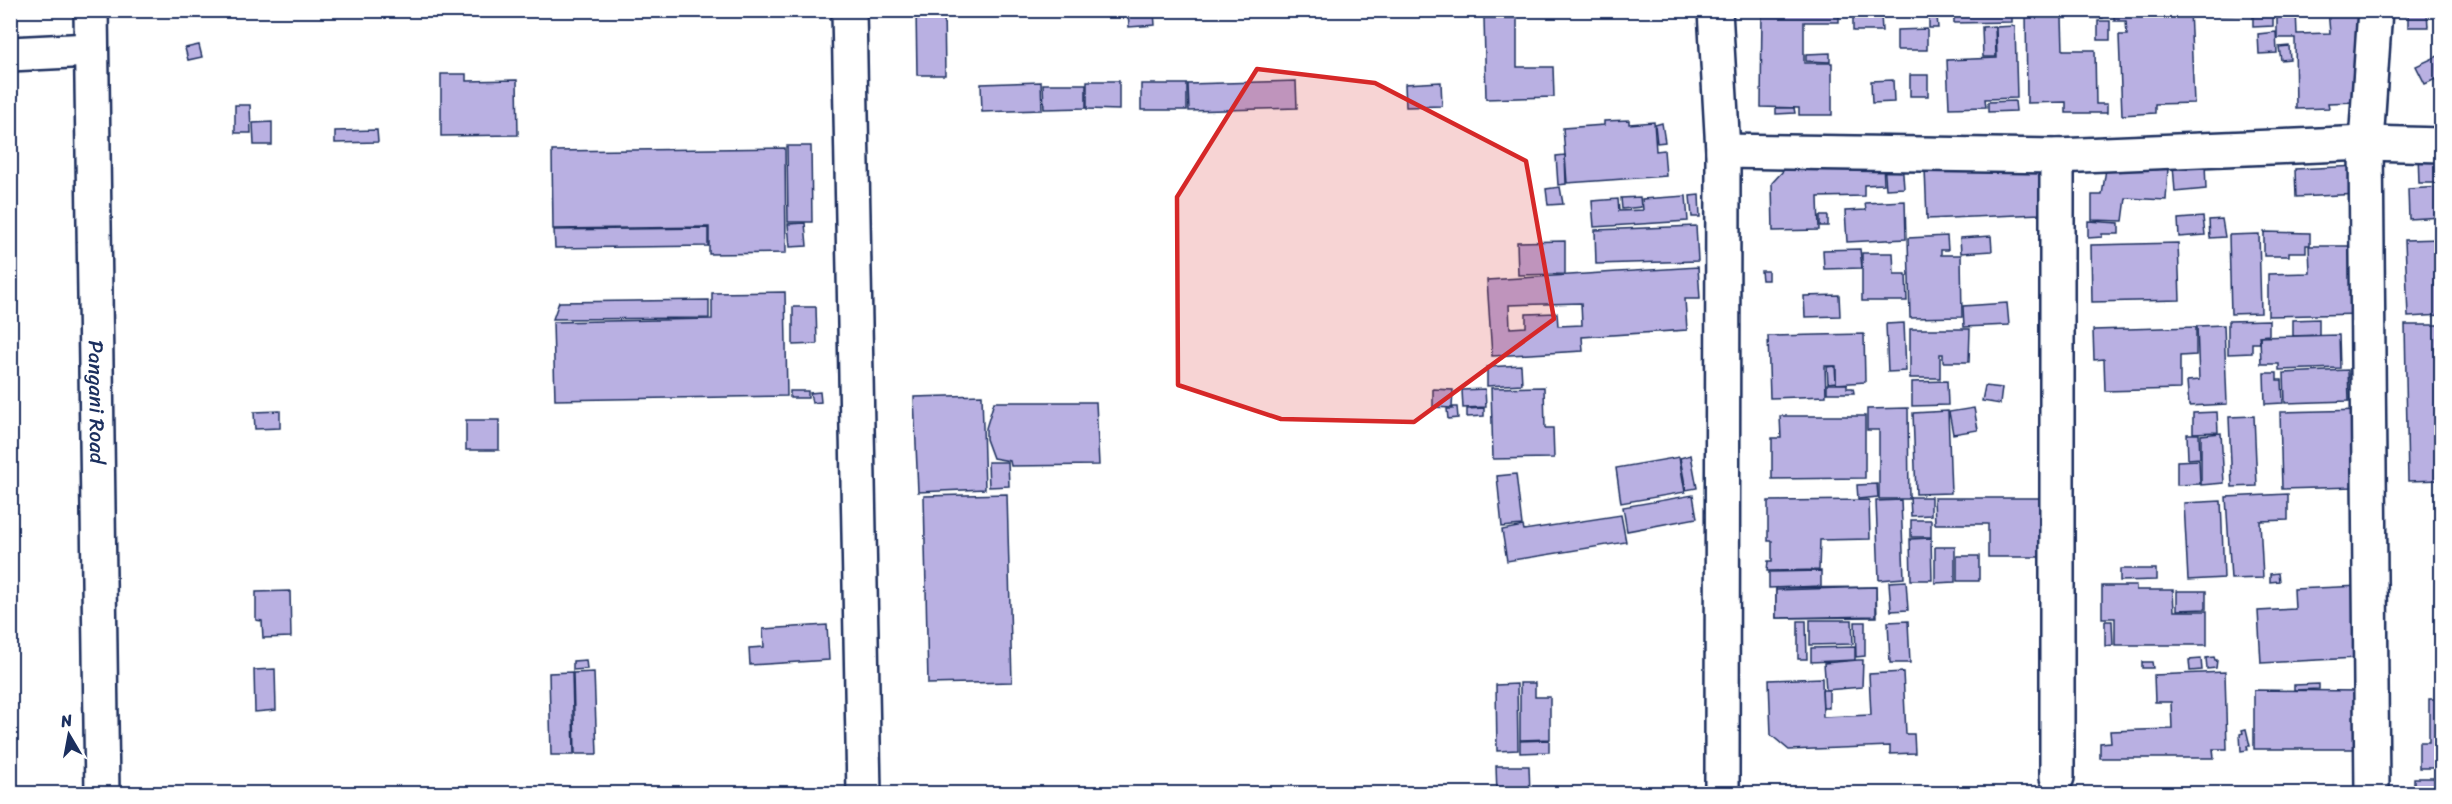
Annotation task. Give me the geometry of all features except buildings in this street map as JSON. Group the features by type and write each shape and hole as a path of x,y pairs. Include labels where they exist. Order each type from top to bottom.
{"street":[{"name":"Pangani Road","path":"91,10 102,794"},
{"path":"849,10 864,794"},
{"path":"1715,10 1723,151 1722,789"},
{"path":"2372,794 2366,143 2376,10"},
{"path":"10,54 92,50"},
{"path":"1723,151 2057,156 2366,143 2442,145"},
{"path":"2057,156 2057,777"}],"highlighted area":[{"path":"1257,69 1375,83 1526,161 1554,319 1414,422 1281,419 1178,385 1177,197"}]}
